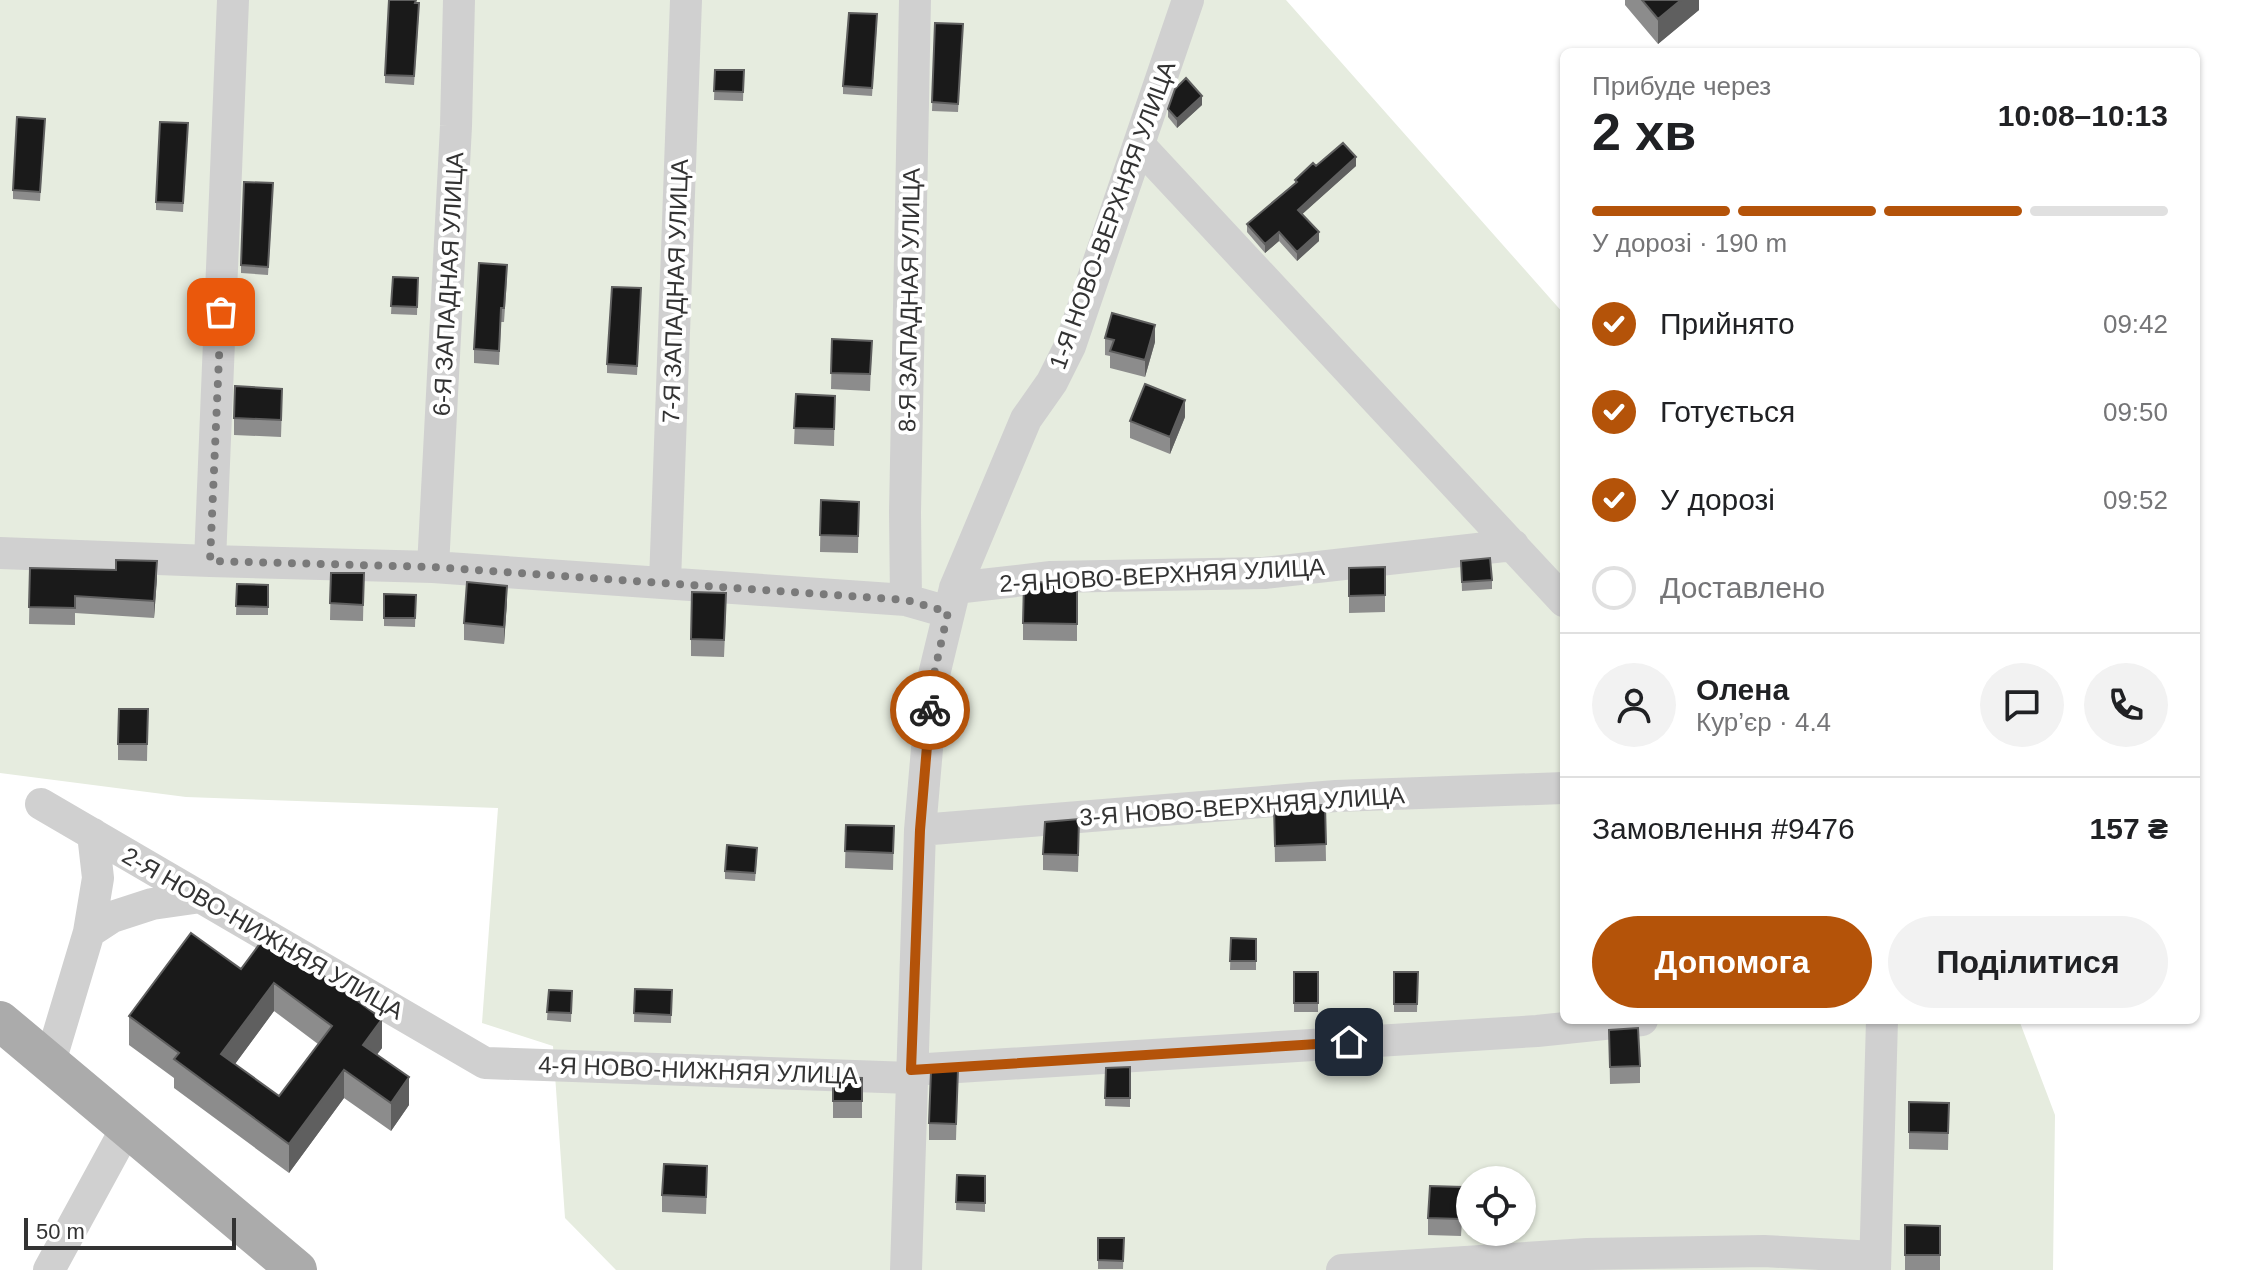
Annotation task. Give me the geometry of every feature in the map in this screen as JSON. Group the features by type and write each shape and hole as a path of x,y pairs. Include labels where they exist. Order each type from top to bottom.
{"main road":[{"path":"0,1021 297,1270"}],"street":[{"path":"210,561 233,0"},
{"name":"6-Я ЗАПАДНАЯ УЛИЦА","path":"433,567 456,126 459,0"},
{"name":"7-Я ЗАПАДНАЯ УЛИЦА","path":"665,582 686,0"},
{"name":"8-Я ЗАПАДНАЯ УЛИЦА","path":"906,600 905,497 915,0"},
{"name":"1-Я НОВО-ВЕРХНЯЯ УЛИЦА","path":"906,1270 920,830 933,679 952,600 1026,419 1052,382 1070,346 1188,0"},
{"path":"1139,145 1560,597"},
{"name":"2-Я НОВО-ВЕРХНЯЯ УЛИЦА","path":"952,600 1051,577 1264,573 1513,545"},
{"path":"0,553 433,567 906,600 952,600"},
{"name":"3-Я НОВО-ВЕРХНЯЯ УЛИЦА","path":"920,830 1336,796 1560,788"},
{"name":"2-Я НОВО-НИЖНЯЯ УЛИЦА","path":"41,804 485,1063"},
{"path":"50,1062 89,932 98,878 93,834"},
{"path":"89,932 112,917 152,904 201,897"},
{"name":"4-Я НОВО-НИЖНЯЯ УЛИЦА","path":"485,1063 911,1074 1604,1024"},
{"path":"1342,1270 1587,1254 1764,1251 1875,1263 1882,1024"},
{"path":"49,1270 127,1127"}],"shaded area":[{"path":"0,0 1286,0 1560,309 1560,1024 2021,1024 2055,1115 2053,1270 616,1270 565,1218 553,1046 482,1023 498,808 186,797 0,773"}],"building":[{"path":"389,0 416,0 415,3 419,3 414,76 385,75"},
{"path":"1642,0 1681,0 1658,19"},
{"path":"849,13 877,14 872,88 843,86"},
{"path":"935,23 963,24 958,104 932,102"},
{"path":"715,70 744,70 743,92 714,91"},
{"path":"1186,78 1202,96 1177,119 1168,109 1175,89"},
{"path":"17,117 45,119 40,192 13,190"},
{"path":"160,122 188,123 183,203 156,202"},
{"path":"1343,143 1356,157 1298,210 1319,232 1297,252 1279,232 1265,244 1247,224 1297,182 1295,180 1313,163 1316,166"},
{"path":"244,182 273,183 268,267 241,265"},
{"path":"479,263 507,265 499,351 474,349"},
{"path":"393,277 418,278 417,307 391,306"},
{"path":"612,287 641,288 637,366 607,364"},
{"path":"1112,313 1155,325 1145,360 1110,351 1114,340 1105,338"},
{"path":"832,339 872,341 870,374 831,373"},
{"path":"1145,384 1185,400 1170,437 1130,421"},
{"path":"235,386 282,389 281,420 234,418"},
{"path":"796,394 835,396 834,429 794,428"},
{"path":"821,500 859,502 858,536 820,535"},
{"path":"1490,558 1492,580 1462,582 1461,561"},
{"path":"116,560 157,561 154,601 75,596 75,608 29,607 30,568 116,570"},
{"path":"1385,567 1385,595 1349,596 1349,568"},
{"path":"331,573 364,573 363,605 330,603"},
{"path":"467,582 507,586 504,627 464,623"},
{"path":"1024,582 1077,583 1077,624 1023,623"},
{"path":"237,584 268,585 268,607 236,606"},
{"path":"692,592 726,593 724,640 691,639"},
{"path":"384,594 416,595 415,618 384,618"},
{"path":"119,709 148,709 147,744 118,744"},
{"path":"1325,805 1326,844 1275,846 1274,806"},
{"path":"1079,819 1078,855 1043,854 1045,822"},
{"path":"846,825 894,826 893,853 845,851"},
{"path":"727,845 757,848 755,873 725,871"},
{"path":"191,933 241,969 267,934 382,1019 363,1045 409,1077 391,1103 344,1070 289,1144 174,1059 179,1053 129,1016","holes":["274,983 332,1026 279,1096 221,1054"]},
{"path":"1231,938 1256,939 1256,961 1230,961"},
{"path":"1294,972 1318,972 1318,1003 1294,1003"},
{"path":"1394,972 1418,972 1417,1004 1394,1004"},
{"path":"635,989 672,990 671,1015 634,1013"},
{"path":"549,990 572,991 571,1013 547,1012"},
{"path":"1638,1028 1640,1066 1610,1067 1609,1030"},
{"path":"1130,1067 1130,1098 1105,1098 1106,1068"},
{"path":"958,1069 956,1124 929,1123 931,1071"},
{"path":"833,1077 862,1078 862,1101 833,1101"},
{"path":"1909,1102 1949,1103 1948,1133 1909,1132"},
{"path":"664,1164 707,1166 706,1197 662,1195"},
{"path":"957,1175 985,1176 985,1203 956,1202"},
{"path":"1430,1186 1456,1187 1456,1219 1428,1218"},
{"path":"1905,1225 1940,1226 1940,1255 1905,1255"},
{"path":"1098,1238 1124,1238 1123,1261 1098,1260"}],"way so far":[{"path":"221,312 210,561 433,567 906,600 948,612 933,679 930,710"}],"route":[{"path":"930,710 920,830 911,1070 1349,1042"}]}
